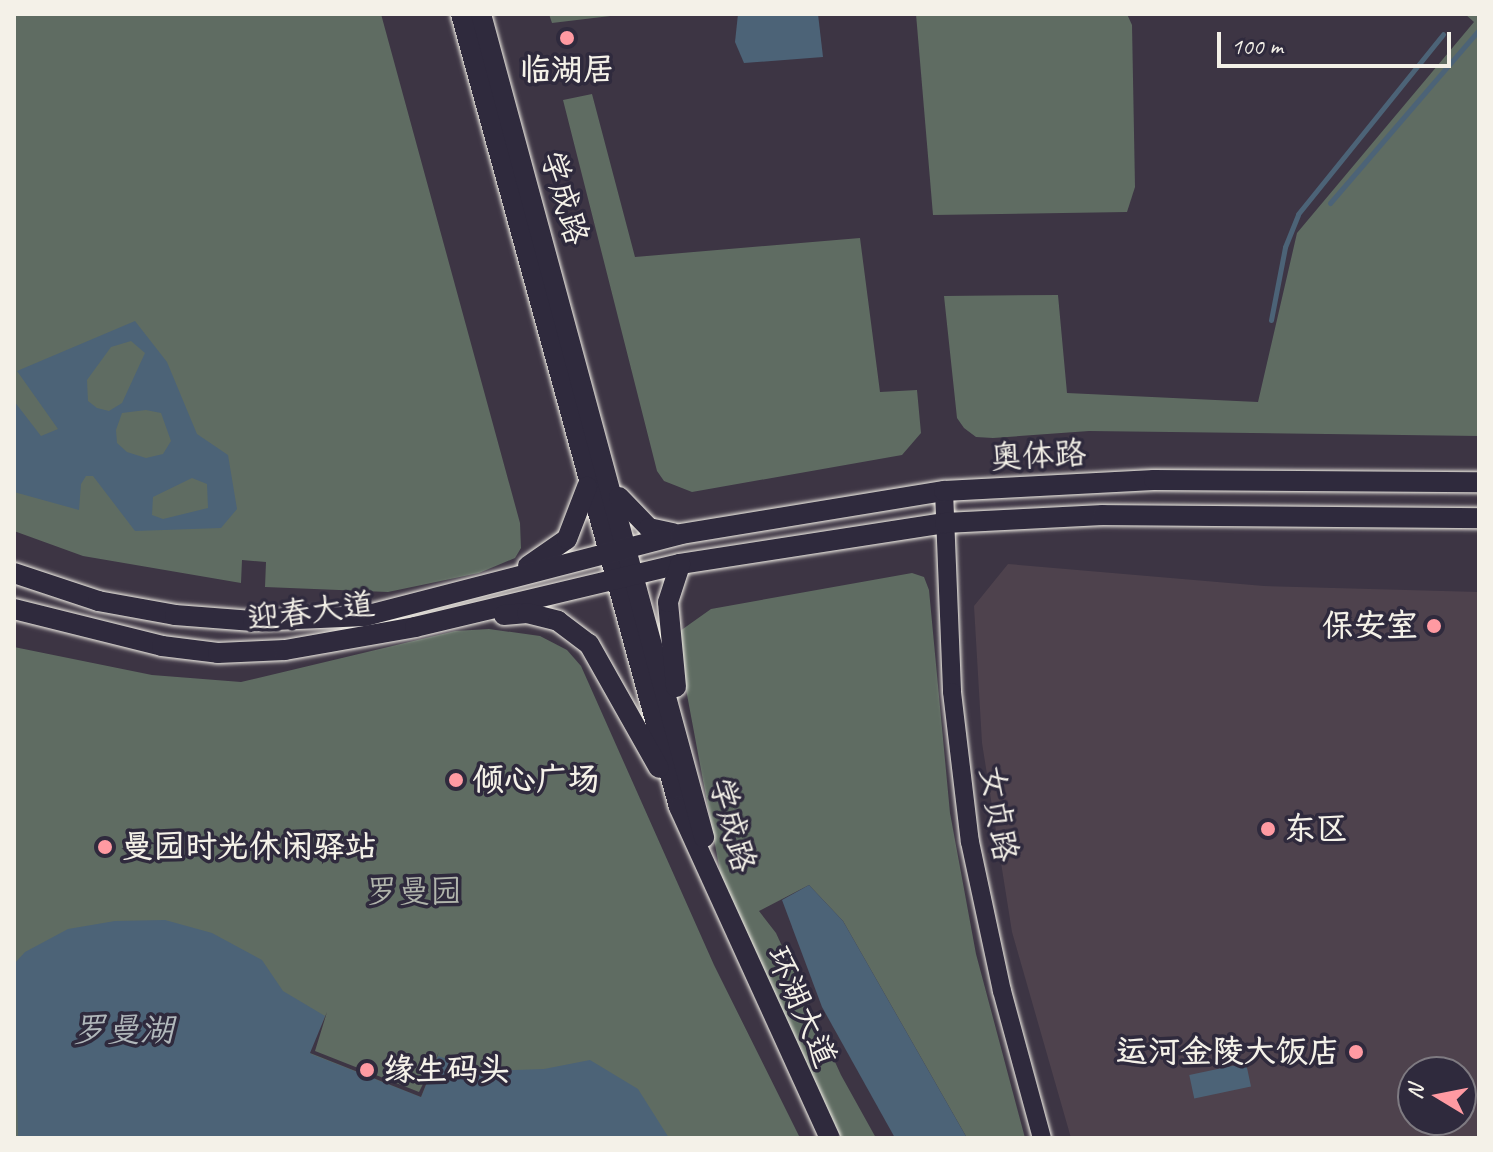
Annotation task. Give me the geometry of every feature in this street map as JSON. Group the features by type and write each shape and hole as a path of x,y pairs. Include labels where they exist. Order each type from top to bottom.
{"main road":[{"name":"学成路","path":"461,14 606,553 720,899"},
{"name":"学成路","path":"481,14 628,547 688,808"},
{"name":"奥体路","path":"606,553 681,534 944,491 1154,480 1479,482"},
{"path":"611,482 628,512 649,528 681,534"},
{"path":"454,596 545,558 567,539 581,513 587,483"},
{"name":"奥体路","path":"614,579 680,564 945,523 1103,515 1479,518"},
{"name":"迎春大道","path":"14,573 98,601 253,621 365,616 454,596 606,553"},
{"path":"680,564 672,577 668,639 688,808"},
{"name":"迎春大道","path":"14,609 119,639 218,653 285,650 456,618 614,579"},
{"path":"456,618 527,613 558,621 589,644 688,808"},
{"name":"环湖大道","path":"720,899 830,1138"}],"street":[{"name":"女贞路","path":"944,491 952,692 970,842 999,980 1042,1138"}],"shaded area":[{"name":"运河金陵大饭店","path":"1008,564 1264,586 1479,592 1479,1138 1071,1138 1012,932 982,743 974,606"}],"green space":[{"path":"14,14 381,14 520,523 521,548 515,558 479,573 388,592 265,587 266,562 242,560 241,583 83,556 14,531"},
{"path":"549,14 627,14 552,23"},
{"path":"916,14 1127,14 1132,25 1135,187 1127,212 933,215"},
{"path":"1465,14 1479,14 1479,436 1089,431 993,438 976,437 964,428 957,418 944,296 1058,295 1067,393 1258,402 1297,233 1474,22"},
{"path":"592,94 635,257 860,238 880,392 917,390 921,433 902,455 692,492 664,481 657,471 563,100"},
{"path":"912,573 924,577 929,590 950,813 976,954 1025,1138 967,1138 843,921 809,885 759,911 776,933 841,1075 876,1138 841,1138 724,893 680,657 680,631 711,609"},
{"name":"罗曼园","path":"489,629 540,636 567,650 581,666 714,965 800,1138 14,1138 14,647 152,675 241,682 455,631"}],"water":[{"path":"738,14 818,14 823,57 744,63 735,42"},
{"path":"135,321 167,362 197,434 228,455 237,509 221,528 135,531 93,476 86,476 81,484 79,510 14,492 14,401 41,436 58,429 17,371","holes":["131,341 145,353 122,403 109,411 97,408 88,401 87,380 111,347","146,410 161,413 171,441 163,454 146,458 127,452 117,443 116,430 122,413","192,478 207,484 208,508 163,519 152,515 153,497"]},
{"path":"809,885 843,921 967,1138 895,1138 822,1007 782,900"},
{"name":"罗曼湖","path":"165,920 212,933 262,960 283,991 325,1016 311,1054 421,1097 438,1056 485,1071 544,1069 590,1060 638,1089 669,1138 18,1138 14,964 25,952 68,929 115,921"},
{"path":"1246,1063 1251,1086 1194,1099 1189,1075"}],"pier":[{"path":"327,1012 315,1051 419,1092 439,1052 421,1097 310,1053"}],"waterway":[{"path":"1330,203 1479,30"},
{"path":"1271,320 1285,247 1298,214 1443,34"}],"place":[{"name":"临湖居","path":"567,38"},
{"name":"保安室","path":"1434,626"},
{"name":"倾心广场","path":"456,780"},
{"name":"东区","path":"1268,829"},
{"name":"曼园时光休闲驿站","path":"105,847"},
{"name":"运河金陵大饭店","path":"1356,1052"},
{"name":"缘生码头","path":"367,1070"}]}
